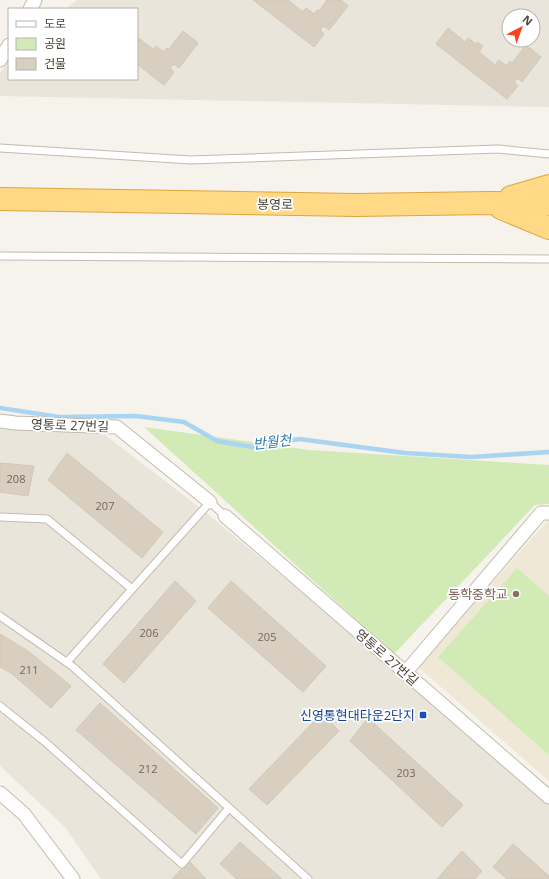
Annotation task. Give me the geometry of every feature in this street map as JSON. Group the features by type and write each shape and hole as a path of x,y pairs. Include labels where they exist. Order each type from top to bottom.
{"highway":[{"path":"489,203 549,186"},
{"name":"봉영로","path":"0,199 355,205 489,203 549,204"},
{"path":"489,203 549,228"}],"street":[{"path":"0,60 8,47"},
{"name":"영통로 27번길","path":"0,421 15,423 117,427 210,502"},
{"path":"406,673 541,513 549,513"},
{"name":"영통로 27번길","path":"225,516 549,797"},
{"path":"0,793 24,814 73,879"}],"lane":[{"path":"0,148 191,160 498,150 549,154"},
{"path":"0,256 549,259"},
{"path":"67,662 210,502 225,516"},
{"path":"0,517 47,519 132,589"},
{"path":"0,616 67,662 308,879"},
{"path":"0,706 44,741 182,864 229,808"}],"shaded area":[{"path":"77,0 549,0 549,107 0,96 0,73 8,61 8,80 138,80 138,8 67,8"},
{"path":"0,420 105,435 203,510 549,799 549,879 101,879 64,826 0,766"},
{"name":"동학중학교","path":"549,520 549,781 418,667"}],"green space":[{"path":"144,427 309,450 549,465 549,504 535,505 394,654"},
{"name":"동학중학교","path":"517,568 549,596 549,755 438,657"}],"building":[{"path":"253,0 288,0 303,12 306,8 314,14 317,10 319,11 327,0 341,0 348,6 329,30 324,26 320,30 324,34 314,47"},
{"path":"448,28 463,40 464,43 468,38 476,44 477,42 483,46 479,52 495,65 499,60 507,66 510,61 512,63 524,48 530,48 541,57 522,82 517,78 514,82 518,86 507,99 436,44"},
{"path":"183,31 198,43 179,68 174,64 170,68 174,72 164,85 138,65 138,38 153,49 156,46 164,52 167,48 169,49"},
{"path":"67,453 163,532 142,558 48,480"},
{"path":"0,463 34,466 28,496 0,492"},
{"path":"175,581 196,601 124,683 103,664"},
{"path":"231,581 326,666 303,692 208,608"},
{"path":"0,634 28,651 71,686 51,708 11,673 0,667"},
{"path":"100,703 218,808 196,834 76,730"},
{"path":"322,713 339,731 267,805 249,789"},
{"path":"368,718 463,805 442,827 350,741"},
{"path":"240,842 282,879 237,879 220,864"},
{"path":"513,844 549,876 549,879 507,879 493,867"},
{"path":"462,851 482,871 475,879 437,879"},
{"path":"189,861 206,879 172,879"}],"waterway":[{"name":"반월천","path":"0,408 59,417 136,416 184,422 217,441 252,447 299,439 405,453 471,457 549,452"}],"place":[{"name":"동학중학교","path":"516,594"},
{"name":"신영통현대타운2단지","path":"423,715"}]}
